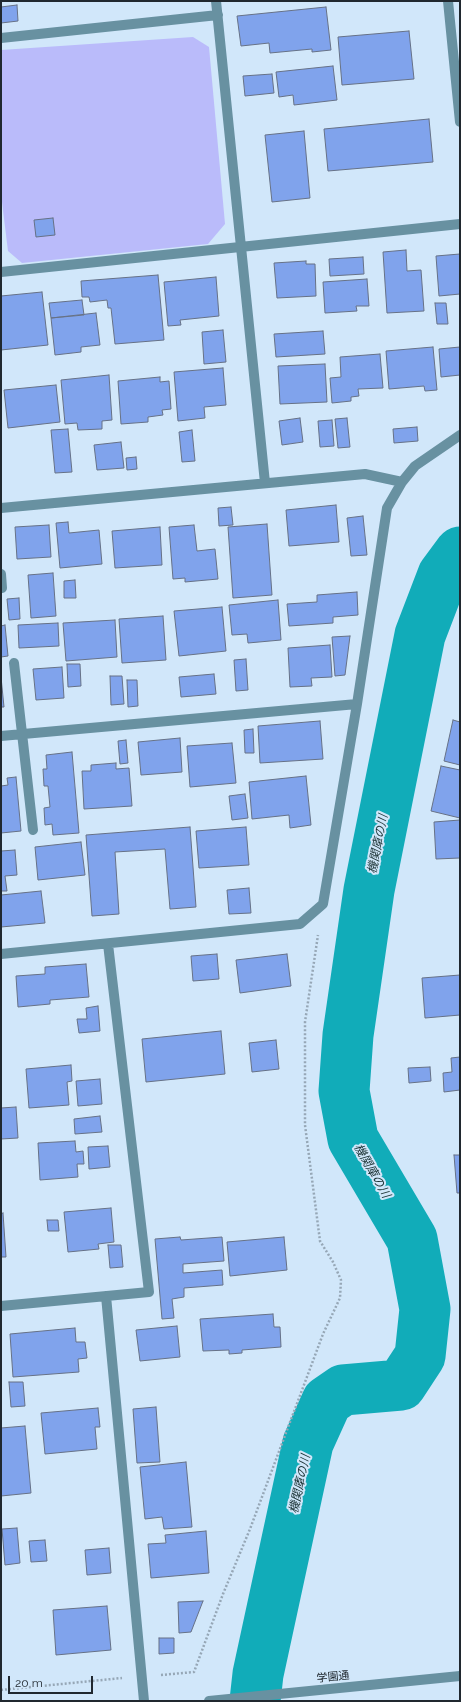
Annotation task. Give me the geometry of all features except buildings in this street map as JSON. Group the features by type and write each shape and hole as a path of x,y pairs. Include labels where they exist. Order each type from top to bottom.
{"street":[{"path":"216,1 265,483"},
{"path":"448,1 456,40 460,122"},
{"path":"1,38 218,15"},
{"path":"1,272 460,224"},
{"path":"1,954 300,924 323,904 357,704 387,508 402,482 415,466 460,435"},
{"path":"1,508 364,474 402,482"},
{"path":"1,574 2,588"},
{"path":"14,663 33,830"},
{"path":"1,736 357,704"},
{"path":"1,1306 149,1292 108,944"},
{"path":"106,1296 144,1701"},
{"name":"学園通","path":"210,1701 460,1676"}],"path":[{"path":"1,1690 194,1672 223,1594 250,1529 320,1342 340,1298 341,1280 333,1262 320,1241 305,1125 305,1022 323,904"}],"shaded area":[{"path":"193,37 209,47 225,224 208,244 22,263 8,251 1,194 1,50"}],"waterway":[{"name":"機関庫の川","path":"255,1701 258,1674 308,1443 327,1401 343,1390 401,1385 420,1356 425,1309 412,1239 353,1139 344,1091 348,1035 369,890 420,635 443,575 460,552"}]}
